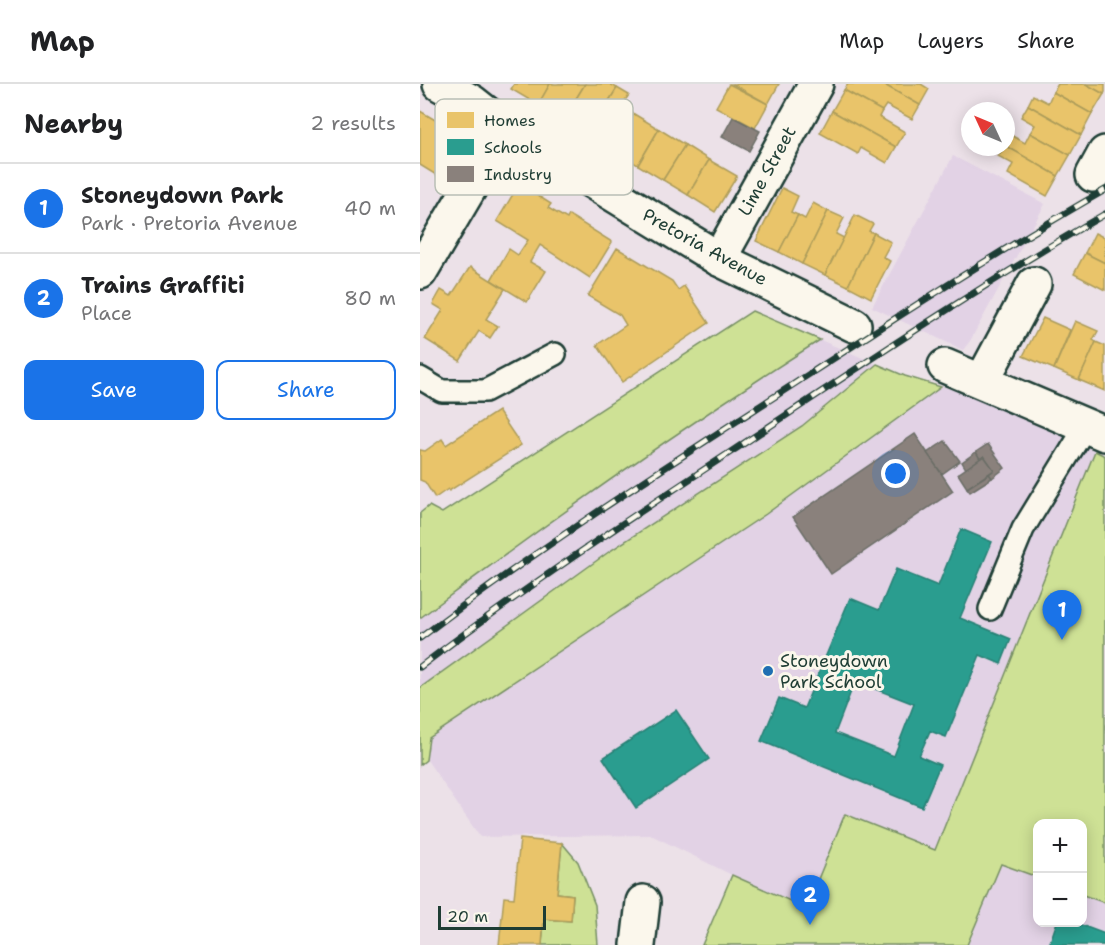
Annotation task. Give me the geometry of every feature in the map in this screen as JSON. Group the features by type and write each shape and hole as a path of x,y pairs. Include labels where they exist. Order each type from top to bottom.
{"street":[{"name":"Pretoria Avenue","path":"440,84 477,93"},
{"name":"Lime Street","path":"718,259 816,84"},
{"path":"420,272 466,195"},
{"name":"Pretoria Avenue","path":"614,195 718,259 854,324"},
{"path":"982,381 1034,284"},
{"path":"945,366 1096,430"},
{"path":"638,945 643,902"}],"lane":[{"path":"420,378 442,391 484,391 555,354"},
{"path":"990,609 1023,529 1096,430"}],"shaded area":[{"path":"953,156 1045,204 963,350 872,307"},
{"path":"752,311 905,376 951,389 1053,430 1095,451 898,945 805,908 651,835 480,837 427,760 420,765 420,513 429,506 442,513"},
{"path":"1001,863 1033,875 1033,927 1087,927 1087,896 1105,903 1105,945 967,945"}],"green space":[{"path":"752,311 820,340 617,475 420,618 420,513 429,506 442,513"},
{"path":"877,364 905,376 941,387 766,514 429,738 426,760 420,765 420,688 610,551 802,426"},
{"path":"1095,451 1105,456 1105,903 1087,896 1087,819 1033,819 1033,876 1001,864 967,945 702,945 732,875 806,908 845,814 935,850"},
{"path":"562,843 578,862 595,905 598,945 542,945 544,919 571,921 573,895 557,893"}],"building: Homes":[{"path":"514,84 550,84 541,99 528,99 511,89"},
{"path":"550,84 585,84 576,99 541,99"},
{"path":"585,84 610,84 617,88 610,99 576,99"},
{"path":"729,84 768,104 755,128 716,107"},
{"path":"732,84 779,84 768,104"},
{"path":"848,84 883,84 920,105 912,119 886,105 882,111 844,90"},
{"path":"883,84 921,84 929,89 920,105"},
{"path":"1058,84 1086,84 1104,94 1092,114 1053,92"},
{"path":"1086,84 1105,84 1105,92 1104,94"},
{"path":"617,88 629,95 626,99 610,99"},
{"path":"844,90 882,111 879,117 905,132 896,147 832,111"},
{"path":"1053,92 1092,114 1081,135 1028,105 1033,95 1048,103"},
{"path":"1028,105 1081,135 1070,155 1030,133 1035,125 1021,117"},
{"path":"420,111 435,120 435,174 420,165"},
{"path":"832,111 896,147 887,163 861,148 858,154 820,133"},
{"path":"634,114 659,129 638,165 633,162"},
{"path":"659,129 685,145 663,180 638,165"},
{"path":"1030,133 1070,155 1058,176 1015,151 1015,137 1025,143"},
{"path":"685,145 709,160 688,195 663,180"},
{"path":"1015,151 1058,176 1047,196 1008,174 1013,164 998,156 1015,156"},
{"path":"709,160 737,176 715,212 688,195"},
{"path":"782,188 798,196 791,212 798,215 779,252 756,241"},
{"path":"512,195 537,195 551,204 548,208 567,219 569,215 612,242 590,278 540,245 530,262 546,271 527,302 491,280 509,249 518,255 528,240 497,221"},
{"path":"813,203 828,211 802,264 779,252 798,215 805,219"},
{"path":"828,211 844,218 836,234 844,238 825,275 802,264"},
{"path":"855,215 873,224 869,231 874,233 848,286 825,275"},
{"path":"874,233 891,242 883,257 890,261 871,298 848,286"},
{"path":"1095,233 1105,238 1105,263 1085,253"},
{"path":"617,248 672,281 678,290 684,286 709,323 622,382 597,345 626,325 620,315 588,296"},
{"path":"1085,253 1105,263 1105,290 1074,274"},
{"path":"470,267 505,289 486,319 498,326 490,338 479,331 460,361 425,339 443,310 433,304 441,290 451,296"},
{"path":"1043,318 1070,330 1054,369 1023,356"},
{"path":"1075,321 1098,331 1093,340 1096,342 1079,380 1054,369"},
{"path":"1096,342 1105,346 1105,391 1079,380"},
{"path":"498,411 521,445 435,498 425,482 420,480 420,450 425,451 442,439 446,445"},
{"path":"520,839 562,843 557,893 573,895 571,921 544,919 542,945 499,945 504,897 514,898"}],"building: Schools":[{"name":"Stoneydown Park School","path":"961,529 992,542 960,618 1011,639 1001,664 980,655 946,737 930,731 919,756 940,765 922,807 761,741 779,698 804,708 850,598 879,610 896,569 938,586","holes":["855,681 914,704 894,756 835,733"]},
{"path":"676,710 709,759 636,808 603,758"},
{"path":"1055,927 1086,927 1105,934 1105,945 1049,945"}],"building: Industry":[{"path":"733,117 760,131 749,151 722,137"},
{"path":"915,434 953,491 831,574 793,517"},
{"path":"945,441 960,461 942,474 927,453"},
{"path":"988,444 1005,468 992,478 989,474 994,470 984,456 980,459 976,452"},
{"path":"976,452 980,459 966,469 962,462"},
{"path":"984,456 994,470 967,488 958,474"},
{"path":"989,474 992,478 970,492 967,488"}],"railway":[{"path":"420,638 507,574 641,483 940,290 1105,190"},
{"path":"420,667 583,551 837,382 970,296 1105,214"}],"place":[{"name":"Stoneydown Park","path":"1062,640"},
{"name":"Stoneydown Park School","path":"768,671"},
{"name":"Trains Graffiti","path":"810,925"}]}
